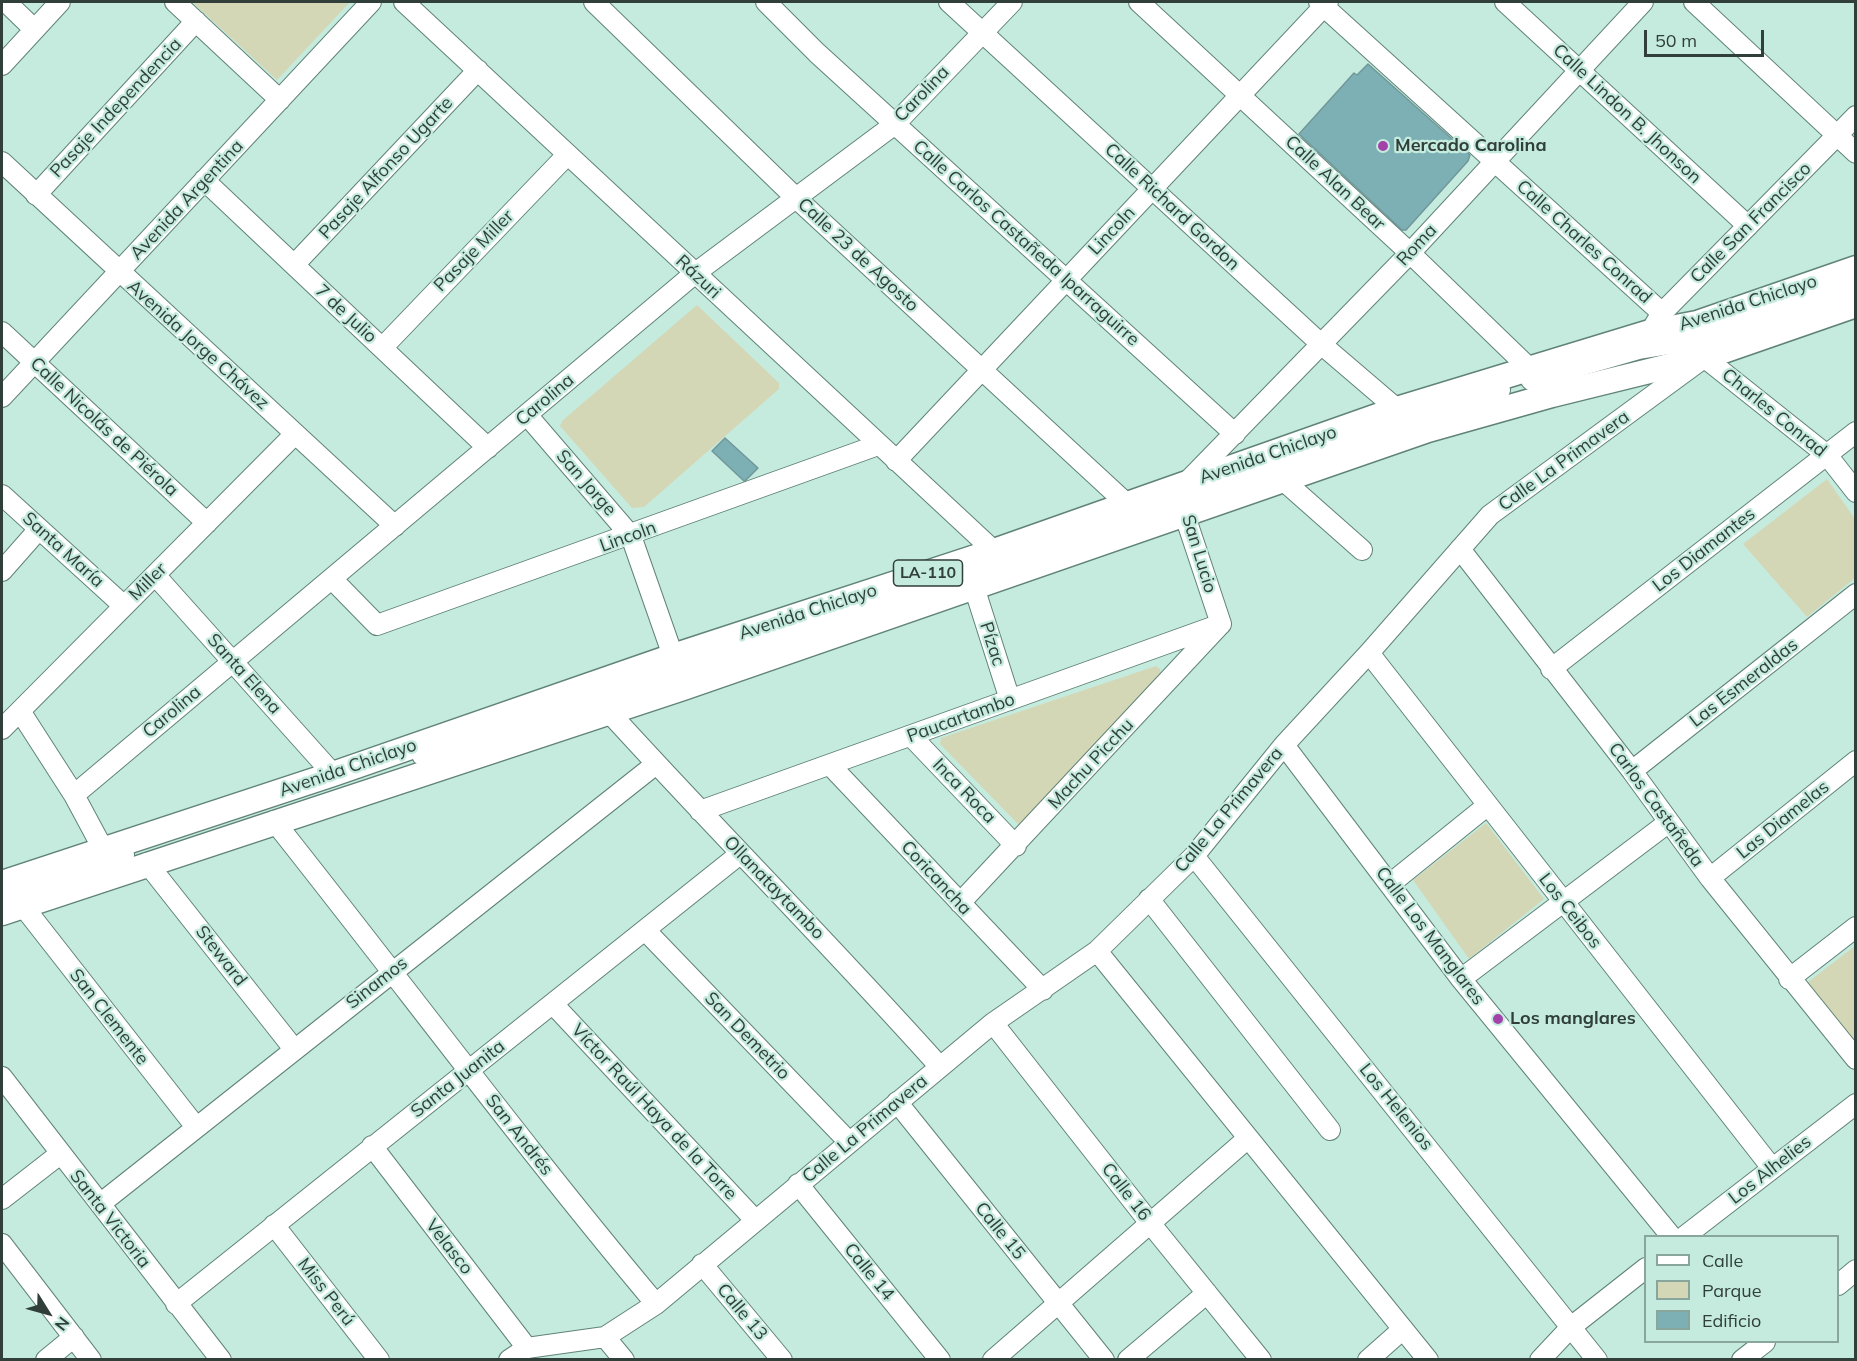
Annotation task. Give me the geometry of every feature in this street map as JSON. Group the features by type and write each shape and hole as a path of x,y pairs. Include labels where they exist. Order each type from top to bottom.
{"main road":[{"name":"Avenida Chiclayo","path":"9,906 683,688 1134,531 1185,500 1397,409 1529,368 1656,323 1697,323 1856,267"},
{"name":"Avenida Chiclayo","path":"2,883 333,774 673,656 994,551 1127,504 1185,500 1284,481 1428,430 1552,395 1706,357 1856,305"}],"street":[{"path":"6,2 34,29"},
{"path":"2,65 60,2"},
{"path":"175,2 280,100"},
{"name":"Avenida Argentina","path":"2,398 371,2"},
{"name":"Rázuri","path":"404,2 994,551"},
{"name":"Calle 23 de Agosto","path":"594,2 796,198 1127,504"},
{"name":"Calle Carlos Castañeda Iparraguirre","path":"766,2 817,53 1068,279 1235,434"},
{"name":"Calle Richard Gordon","path":"949,2 1321,344 1397,409"},
{"name":"Carolina","path":"74,795 694,274 895,124 1012,2"},
{"name":"Calle Alan Bear","path":"1139,2 1410,253 1529,368"},
{"name":"Calle Lindon B. Jhonson","path":"1505,2 1748,226"},
{"name":"Roma","path":"1185,500 1235,434 1410,253 1643,2"},
{"path":"1694,2 1856,153"},
{"name":"Lincoln","path":"896,461 1324,3"},
{"name":"Calle Charles Conrad","path":"1324,3 1494,160 1656,323"},
{"name":"Pasaje Independencia","path":"36,195 196,21"},
{"name":"Pasaje Alfonso Ugarte","path":"294,265 478,70"},
{"name":"Calle San Francisco","path":"1656,323 1856,116"},
{"name":"Pasaje Miller","path":"382,348 567,155"},
{"name":"Avenida Jorge Chávez","path":"2,162 119,273 395,526"},
{"name":"7 de Julio","path":"204,180 488,447"},
{"name":"Avenida Chiclayo","path":"9,906 1503,388 1639,349 1712,337 1856,286"},
{"name":"Calle Nicolás de Piérola","path":"2,332 207,523"},
{"name":"Charles Conrad","path":"1686,343 1827,455 1856,492"},
{"name":"Calle La Primavera","path":"605,1337 656,1304 993,1023 1097,951 1194,856 1284,745 1369,653 1490,514 1706,357"},
{"name":"San Jorge","path":"527,415 631,536 673,656"},
{"name":"Los Diamantes","path":"1551,669 1856,432"},
{"name":"Miller","path":"2,729 295,434"},
{"name":"Lincoln","path":"332,579 377,625 631,536 878,445"},
{"path":"1284,481 1362,550"},
{"name":"Santa María","path":"2,495 124,606"},
{"name":"San Lucio","path":"1185,500 1221,624"},
{"path":"2,571 39,529"},
{"name":"Carlos Castañeda","path":"1460,549 1632,771 1710,878 1789,979 1856,1059"},
{"name":"Santa Elena","path":"155,575 333,774"},
{"name":"Pízac","path":"974,587 1011,700"},
{"name":"Las Esmeraldas","path":"1632,771 1856,594"},
{"name":"Paucartambo","path":"700,811 1221,624"},
{"name":"Machu Picchu","path":"960,903 1016,846 1221,624"},
{"name":"Los Ceibos","path":"1369,653 1772,1168"},
{"path":"20,711 74,795 103,849"},
{"name":"Ollanataytambo","path":"608,711 740,854 841,956 940,1067"},
{"name":"Inca Roca","path":"912,736 1016,846"},
{"name":"Calle Los Manglares","path":"1284,745 1461,979 1670,1235"},
{"name":"Las Diamelas","path":"1710,878 1856,761"},
{"name":"Sinamos","path":"100,1204 656,764"},
{"name":"Coricancha","path":"830,765 1043,990"},
{"path":"1390,884 1488,805"},
{"name":"San Andrés","path":"274,821 393,970 573,1205 656,1304"},
{"path":"1461,979 1669,822"},
{"name":"Santa Juanita","path":"176,1304 740,854"},
{"name":"Los Helenios","path":"1194,856 1597,1359"},
{"name":"Steward","path":"147,863 294,1049"},
{"path":"1149,898 1330,1130"},
{"name":"San Clemente","path":"9,906 196,1127"},
{"path":"1789,979 1856,927"},
{"name":"San Demetrio","path":"645,930 849,1142"},
{"path":"1097,951 1247,1139 1428,1359"},
{"name":"Víctor Raúl Haya de la Torre","path":"553,1004 755,1220"},
{"name":"Calle 16","path":"993,1023 1150,1223 1261,1359"},
{"name":"Santa Victoria","path":"2,1077 176,1304 221,1359"},
{"name":"Calle 15","path":"897,1102 1104,1359"},
{"name":"Los Alhelies","path":"1686,1235 1856,1104"},
{"path":"993,1359 1247,1139"},
{"name":"Velasco","path":"372,1146 527,1348"},
{"path":"2,1199 60,1154"},
{"name":"Calle 14","path":"798,1184 940,1359"},
{"name":"Miss Perú","path":"274,1225 379,1359"},
{"path":"4,1252 91,1359"},
{"name":"Calle 13","path":"702,1264 782,1359"},
{"path":"1540,1359 1571,1327 1644,1270"},
{"path":"1839,1284 1856,1270"},
{"path":"1128,1359 1206,1293"},
{"path":"1368,1359 1403,1329"},
{"path":"46,1359 74,1337"},
{"path":"509,1359 527,1348 605,1337 624,1359"},
{"path":"1742,1359 1762,1343"}],"green space":[{"path":"192,2 350,2 277,80"},
{"path":"697,305 779,383 779,389 644,507 632,508 560,426 562,421"},
{"path":"1827,479 1855,519 1855,578 1807,617 1743,544"},
{"path":"1156,666 1160,669 1161,675 1020,826 940,744 941,738"},
{"path":"1486,823 1544,899 1469,959 1413,880"},
{"path":"1855,946 1855,1044 1808,982"}],"building":[{"name":"Mercado Carolina","path":"1368,64 1470,155 1468,161 1406,230 1402,230 1299,134 1354,73 1357,75"},
{"path":"725,438 758,468 744,481 712,451"}],"place":[{"name":"Mercado Carolina","path":"1383,146"},
{"name":"Los manglares","path":"1498,1019"}]}
